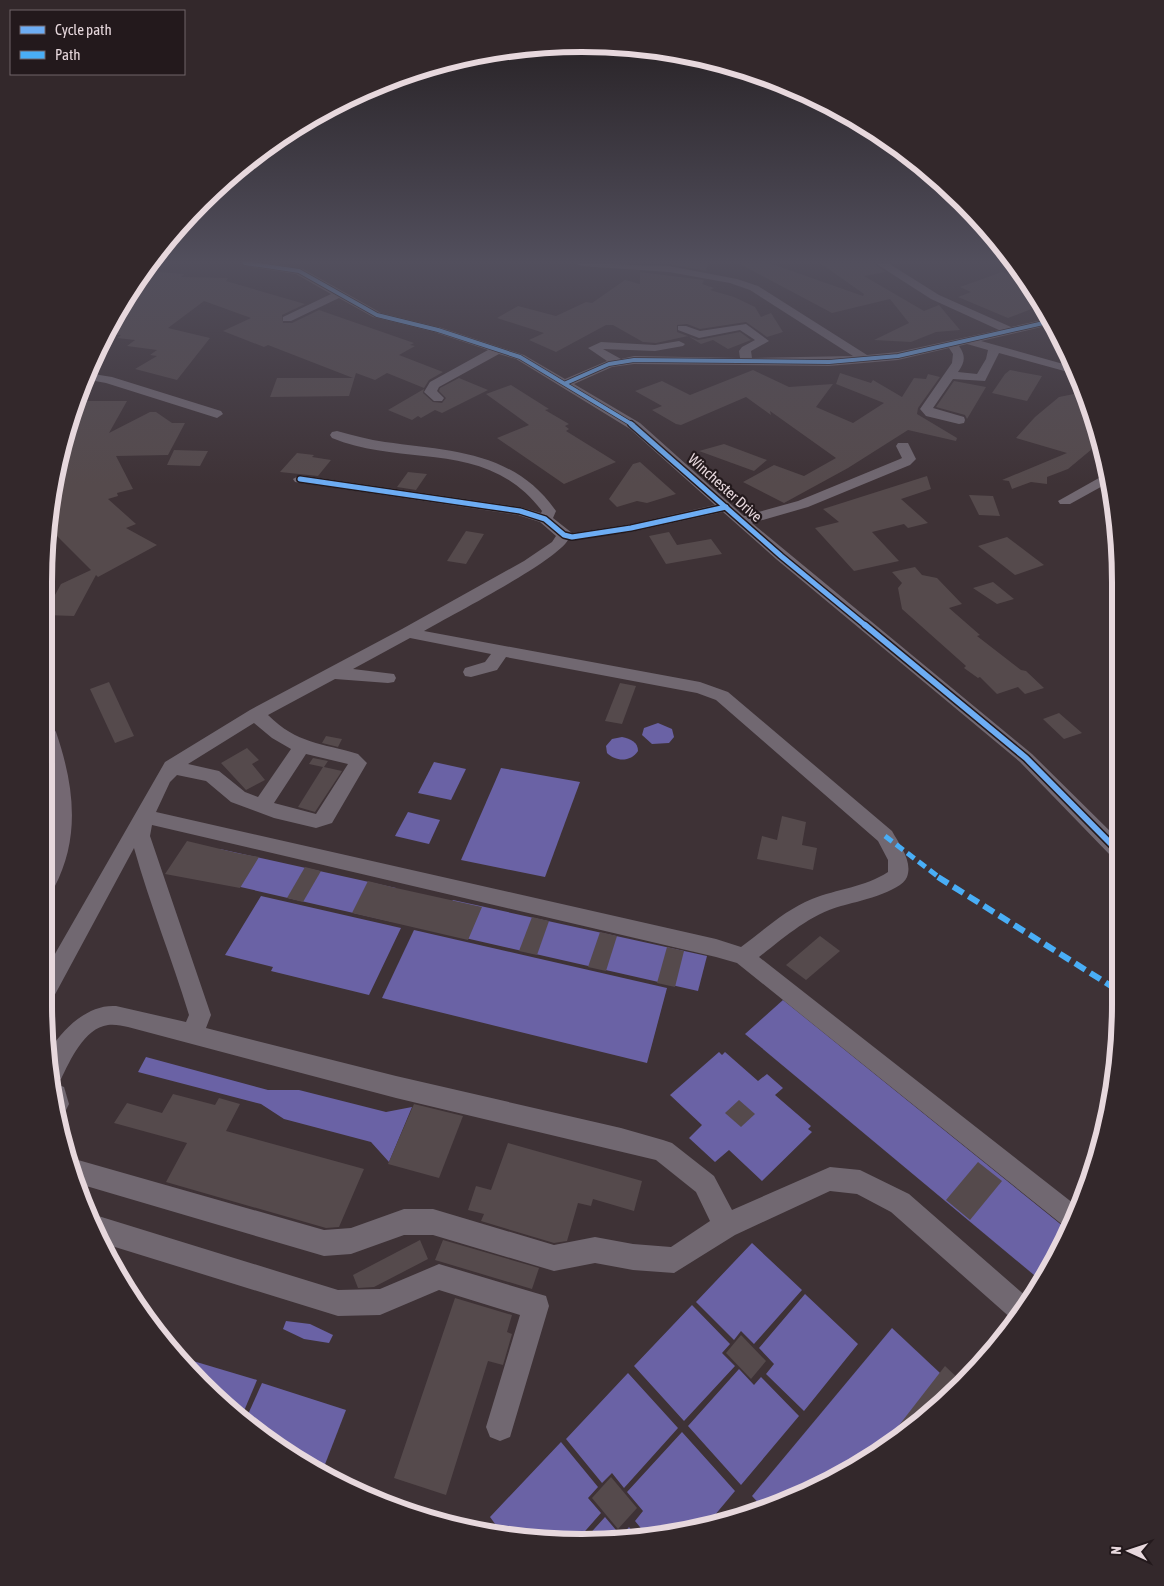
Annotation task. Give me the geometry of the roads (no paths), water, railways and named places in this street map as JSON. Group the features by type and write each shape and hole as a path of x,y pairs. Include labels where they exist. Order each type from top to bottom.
{"main road":[{"path":"53,764 61,793 60,831 53,861"}],"street":[{"name":"Winchester Drive","path":"459,337 520,357 566,383 634,426 742,521 1026,758 1112,845"},
{"path":"747,361 744,351 763,341 757,337"},
{"path":"830,337 865,360"},
{"path":"566,383 618,362 642,359 829,362 865,360 898,356 983,337"},
{"path":"969,341 1067,369"},
{"path":"618,362 594,348 600,345 655,348 678,344"},
{"path":"953,345 960,358 952,375 926,409 930,413 959,420"},
{"path":"952,375 981,378 992,359 994,349"},
{"path":"438,398 430,392 434,385 498,350"},
{"path":"94,378 108,380 217,414"},
{"path":"337,435 358,442 463,457 497,466 525,485 546,506 549,511 545,519"},
{"path":"742,521 803,504 905,462 909,459 903,446"},
{"path":"300,479 520,511 545,519 564,535 572,537 598,534 726,507"},
{"path":"1066,501 1101,481"},
{"path":"53,977 153,796 172,767 184,757 256,714 408,633 529,564 558,545 564,535"},
{"path":"408,633 700,688 722,696 884,836 898,860 898,875 886,884 819,905 788,923 744,957"},
{"path":"471,672 491,666 501,651"},
{"path":"332,673 388,678"},
{"path":"172,767 212,776 238,797 281,813 316,821 325,818 358,763 352,758 301,748 271,730 256,714"},
{"path":"263,806 301,748"},
{"path":"153,796 144,816 140,836 153,880 185,965 200,1015 193,1033"},
{"path":"144,816 697,944 744,957 1068,1215"},
{"path":"56,1062 70,1040 85,1027 105,1016 128,1017 396,1086 621,1139 663,1151 705,1184 726,1226"},
{"path":"81,1173 324,1243 351,1241 404,1222 434,1222 554,1258 595,1250 633,1257 674,1260 726,1226 804,1189 830,1179 860,1182 900,1203 1016,1306"},
{"path":"104,1231 338,1303 380,1302 439,1277 536,1306 500,1427"}]}
